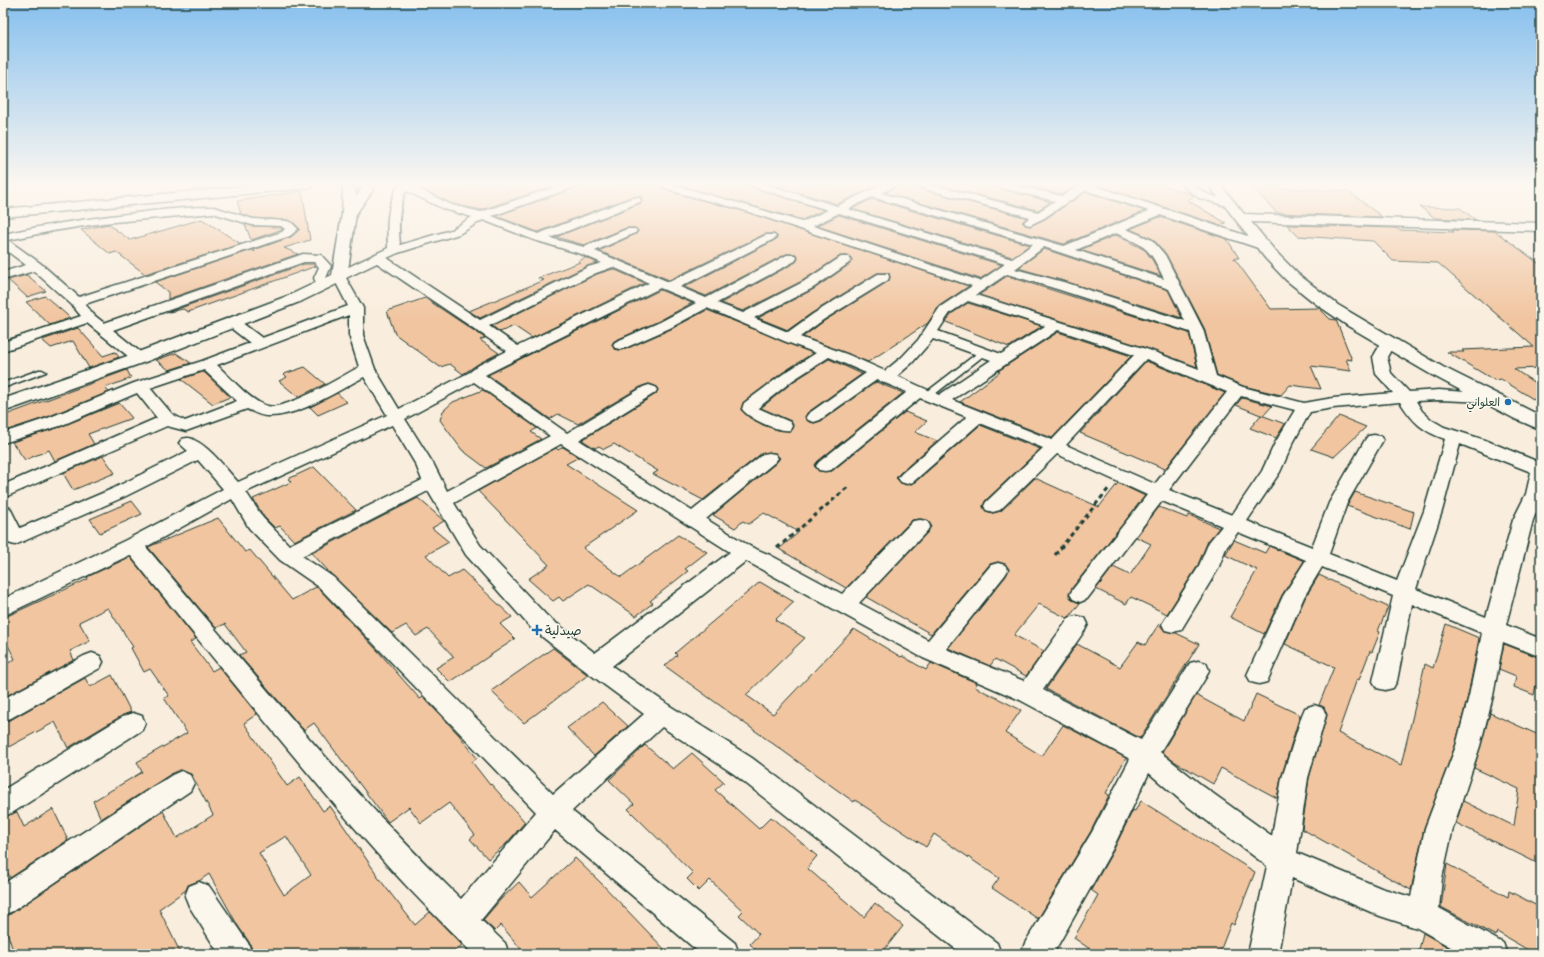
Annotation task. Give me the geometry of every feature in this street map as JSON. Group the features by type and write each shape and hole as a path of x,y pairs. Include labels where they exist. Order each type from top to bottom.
{"main road":[{"path":"3,406 139,358 296,298 339,277 347,229"},
{"path":"1250,229 1262,245 1288,273 1310,292 1388,343 1486,397 1541,424"}],"street":[{"path":"3,238 50,229"},
{"path":"77,302 286,234 292,229"},
{"path":"393,229 394,250"},
{"path":"461,229 455,232 394,250 339,277 356,308 356,335 367,369 425,465 438,491 473,550 539,622 595,666 661,713 743,766 986,954"},
{"path":"514,229 538,238 585,251 789,338 827,352 977,417 1055,447 1159,493 1541,648"},
{"path":"538,238 562,229"},
{"path":"807,229 981,285"},
{"path":"896,229 1062,286 1196,329"},
{"path":"990,229 1065,250 1174,286"},
{"path":"1008,234 1017,229"},
{"path":"1065,250 1116,229 1137,236 1151,246 1159,255 1196,329 1209,380"},
{"path":"1212,229 1262,245"},
{"path":"585,251 631,231"},
{"path":"3,608 133,545 235,490 396,417 475,375 484,368 770,237"},
{"path":"3,242 9,253 36,266 77,302 89,318 139,358"},
{"path":"814,417 880,376 916,351 945,310 1042,243"},
{"path":"102,329 303,258 318,258 325,266 320,278 323,285"},
{"path":"378,258 518,352"},
{"path":"620,345 665,325 791,258"},
{"path":"744,318 808,285 845,260"},
{"path":"478,326 592,270 614,263"},
{"path":"3,276 36,266"},
{"path":"789,338 818,317 883,277"},
{"path":"966,296 1144,353 1237,390 1304,408 1334,403 1405,397 1439,395 1486,397"},
{"path":"3,438 54,422 140,386 207,364 356,308"},
{"path":"3,334 8,346 89,318"},
{"path":"232,322 260,344"},
{"path":"825,466 928,396 1004,360 1057,324"},
{"path":"930,333 1004,360"},
{"path":"1388,343 1380,358 1384,374 1405,397 1416,414 1426,424 1438,431 1479,444 1541,469 1535,494 1523,520 1494,629 1481,696 1468,746 1440,828 1428,878 1424,915"},
{"path":"784,426 753,412 750,409 750,406 788,377 827,352"},
{"path":"993,506 1055,447 1144,353"},
{"path":"207,364 248,403 266,412 282,410 297,405 367,369"},
{"path":"475,375 565,438 692,520 754,556 931,652 1028,693 1145,754 1195,796 1282,860 1380,902 1424,915 1492,954"},
{"path":"140,386 168,419 178,426 186,426 248,403"},
{"path":"287,555 565,438 649,390"},
{"path":"1080,594 1237,390"},
{"path":"1173,624 1208,569 1216,547 1224,535 1236,524 1271,472 1284,443 1304,408"},
{"path":"907,478 977,417"},
{"path":"3,492 168,419"},
{"path":"1385,680 1404,592 1433,511 1454,436"},
{"path":"1259,675 1294,596 1318,557 1338,503 1374,440"},
{"path":"3,512 9,541 118,492 194,447 235,490 256,523 287,555 326,582 553,812 724,954"},
{"path":"692,520 769,458"},
{"path":"845,604 920,526"},
{"path":"133,545 302,747 400,858 494,954"},
{"path":"595,666 754,556"},
{"path":"931,652 998,570"},
{"path":"1028,693 1077,624"},
{"path":"3,711 92,662"},
{"path":"1036,954 1102,841 1145,754 1198,670"},
{"path":"462,920 553,812 661,713"},
{"path":"1263,954 1282,860 1295,778 1314,715"},
{"path":"3,804 133,723"},
{"path":"3,901 181,783"},
{"path":"199,896 237,954"}],"lane":[{"path":"928,396 983,353"},
{"path":"3,386 42,372"}],"path":[{"path":"1055,555 1119,475"},
{"path":"754,556 848,487"}],"building":[{"path":"114,229 130,240 169,229 217,229 241,244 145,274 116,252 110,254 81,230"},
{"path":"247,229 283,229 251,240"},
{"path":"300,229 308,229 310,240 284,248 298,254 168,299 168,292 155,282 252,250 255,252 254,250 291,237"},
{"path":"529,229 547,229 538,232"},
{"path":"577,229 624,229 584,245 556,237"},
{"path":"636,229 796,229 969,286 939,306 928,323 868,362 803,337 824,321 889,281 889,273 877,273 812,313 788,330 758,318 814,289 850,264 852,259 849,256 840,256 802,281 743,311 721,303 796,262 798,259 796,254 786,254 706,296 684,287 775,240 778,237 774,234 765,234 669,280 599,251 636,234 638,231"},
{"path":"825,229 884,229 1002,265 980,279"},
{"path":"918,229 974,229 1030,245 1012,257"},
{"path":"1010,229 1102,229 1064,244"},
{"path":"1130,229 1196,229 1227,239 1239,258 1234,258 1271,309 1319,308 1330,319 1336,320 1352,360 1346,359 1351,371 1311,366 1321,389 1290,385 1281,395 1243,386 1217,375 1204,328 1166,254 1153,239"},
{"path":"1291,229 1397,229 1399,230 1454,232 1451,230 1495,231 1541,265 1541,368 1514,369 1541,387 1541,404 1501,379 1494,380 1447,352 1534,347 1438,263 1393,261 1373,241 1298,236"},
{"path":"1116,235 1145,250 1161,276 1080,250"},
{"path":"1044,249 1168,290 1182,318 1018,268"},
{"path":"584,257 598,263 587,266 480,318 469,311 544,280 538,278 580,262 578,261 585,258"},
{"path":"304,264 313,264 316,266 188,312 183,309 169,312"},
{"path":"613,269 645,283 532,338 514,326 500,332 492,326 597,274"},
{"path":"27,275 46,291 27,297 8,280"},
{"path":"1007,276 1189,333 1197,367 1149,349 979,295"},
{"path":"660,290 692,303 659,321 614,341 612,344 614,349 626,349 671,329 707,310 813,353 782,373 743,403 741,410 750,418 763,425 778,430 791,431 793,425 791,421 761,408 794,381 829,359 862,374 807,413 805,418 808,421 814,423 821,421 876,382 903,393 818,461 814,466 819,471 832,471 905,412 927,421 915,432 937,441 900,473 896,478 901,483 907,485 914,483 980,425 1040,449 985,501 983,507 986,511 993,513 1001,511 1035,478 1099,507 1118,483 1145,496 1072,588 1069,595 1072,600 1080,603 1070,616 1067,618 1039,604 1014,635 1044,651 1026,676 995,659 990,666 948,648 1006,576 1009,569 1005,564 998,562 990,564 931,634 866,597 928,532 931,525 927,520 912,520 846,588 779,549 799,532 764,513 749,524 743,521 735,528 713,515 776,463 780,458 775,453 762,453 703,500 653,474 658,471 614,444 604,449 599,446 595,448 582,440 656,394 658,389 655,386 649,384 642,386 578,424 558,414 550,419 488,375"},
{"path":"45,296 70,318 50,325 26,302"},
{"path":"425,298 485,338 480,340 499,353 463,374 450,364 440,367 395,334 387,311"},
{"path":"968,303 1042,326 1009,347 946,322 951,314"},
{"path":"78,328 103,356 115,352 119,357 89,368 73,341 51,348 42,340"},
{"path":"1058,332 1131,356 1052,438 960,402 1000,372 998,371"},
{"path":"176,353 191,363 169,370 156,360"},
{"path":"1146,361 1225,393 1165,469 1080,433"},
{"path":"305,367 325,384 298,397 279,381 287,377 284,374"},
{"path":"127,370 131,378 105,388 109,392 47,417 5,431 3,429 3,416"},
{"path":"203,372 230,397 213,404 181,379"},
{"path":"483,390 537,428 531,432 541,439 486,468 462,450 440,420 443,411 453,402"},
{"path":"337,393 347,402 318,415 310,407"},
{"path":"1242,398 1272,406 1263,416 1236,405"},
{"path":"119,403 132,418 88,434 94,444 55,461 49,450 25,460 12,442 60,427"},
{"path":"1261,415 1285,424 1276,438 1250,428"},
{"path":"1339,416 1366,427 1334,457 1311,449"},
{"path":"563,447 579,457 566,464 638,510 583,548 621,577 678,535 707,552 685,569 688,571 650,601 653,603 636,616 589,584 563,601 559,597 553,601 528,579 549,565 478,491 556,448 558,450"},
{"path":"103,456 115,473 73,490 63,473"},
{"path":"314,467 356,510 294,541 280,526 275,528 264,517 253,499 291,482 288,479"},
{"path":"1355,492 1414,512 1410,529 1347,506"},
{"path":"418,498 444,521 432,528 449,542 426,555 448,578 462,570 512,617 500,624 515,639 450,682 436,668 454,657 428,629 416,636 406,625 392,633 330,573 312,553"},
{"path":"132,501 142,514 100,533 90,519"},
{"path":"1159,507 1187,518 1189,515 1219,528 1208,541 1197,567 1167,614 1131,597 1126,604 1096,589 1113,567 1130,575 1151,544 1136,537"},
{"path":"218,518 245,552 250,550 292,600 316,587 318,588 377,650 420,699 423,697 459,735 477,758 472,762 490,785 491,784 525,822 506,844 488,859 470,839 475,835 449,803 421,823 409,807 388,822 314,723 304,730 300,726 239,655 246,652 225,624 216,628 148,547"},
{"path":"1234,540 1265,553 1269,546 1304,561 1282,595 1264,634 1230,617 1257,570 1225,555"},
{"path":"130,557 196,639 190,642 212,671 219,667 257,714 244,723 287,786 300,777 323,811 330,806 377,876 415,925 430,912 462,945 451,954 254,954 249,942 238,926 209,874 199,881 188,885 186,890 159,909 181,954 14,954 3,919 163,811 177,838 213,815 191,774 180,770 171,774 101,819 93,801 142,772 137,762 187,733 164,698 169,696 150,669 144,672 131,648 133,647 108,608 79,622 90,641 70,651 74,660 4,697 3,696 3,666 15,659 3,636 3,618 88,579 87,577","holes":["286,836 311,875 284,895 259,853"]},
{"path":"1319,575 1388,607 1378,631 1380,632 1372,652 1370,651 1359,680 1357,679 1338,733 1401,765 1425,664 1433,668 1446,624 1479,638 1468,696 1455,746 1424,828 1411,890 1302,829 1309,778 1327,715 1324,707 1319,705 1334,667 1285,644 1305,598"},
{"path":"760,582 794,602 775,620 805,638 746,695 773,714 854,629 926,670 931,663 977,683 975,687 1021,710 1005,733 1042,756 1063,725 1126,758 1106,793 1109,795 1091,831 1038,919 992,888 999,878 934,834 926,847 855,800 854,802 665,666 677,655 675,653"},
{"path":"1159,624 1165,631 1176,633 1199,644 1140,738 1046,689 1077,644 1120,667 1138,642 1145,645"},
{"path":"1504,644 1541,658 1538,686 1536,685 1534,695 1514,687 1516,676 1499,669"},
{"path":"553,648 588,675 524,723 491,691"},
{"path":"112,675 131,712 123,715 68,748 55,722 3,750 3,722 12,719 85,678 90,687"},
{"path":"1256,694 1300,715 1281,778 1277,798 1221,768 1213,784 1172,760 1162,752 1196,695 1244,721"},
{"path":"602,702 628,726 594,756 567,728"},
{"path":"1490,713 1541,736 1541,865 1456,823 1463,801 1514,826 1519,789 1474,768"},
{"path":"645,745 673,769 692,753 724,782 715,790 759,829 771,817 817,856 807,868 864,917 875,903 903,926 881,954 760,954 750,944 759,934 739,915 743,911 710,880 699,891 687,879 693,873 628,809 634,804 609,780"},
{"path":"1141,801 1255,872 1234,925 1231,923 1219,954 1097,954 1074,938 1098,895 1091,890 1113,851 1133,810 1135,811"},
{"path":"53,809 68,840 10,878 3,862 3,817 17,812 24,827"},
{"path":"575,858 669,954 525,954 501,925 495,931 483,920 501,899 519,882 532,897"},
{"path":"1447,864 1508,897 1509,891 1541,908 1541,954 1535,954 1497,932 1496,936 1441,907"},
{"path":"1423,933 1460,954 1418,954"}],"place":[{"name":"العلواني","path":"1508,402"},
{"name":"صيدلية","path":"537,630"}]}
